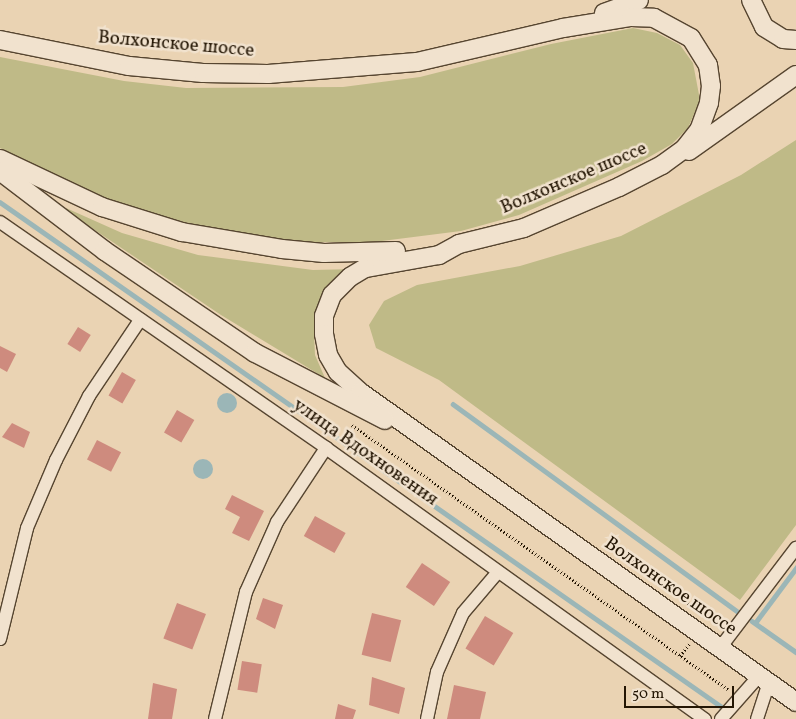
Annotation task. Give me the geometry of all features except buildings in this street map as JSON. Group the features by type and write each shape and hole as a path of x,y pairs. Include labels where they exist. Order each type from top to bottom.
{"main road":[{"path":"564,28 639,0"},
{"path":"751,0 764,27 784,39 796,40"},
{"name":"Волхонское шоссе","path":"0,40 128,66 268,74 417,62 564,28 631,17 654,18 691,38 708,65 711,86 709,103 699,130 684,148 662,165 619,187 524,228 459,244 439,255 365,268 350,276 332,295 324,316 328,355 338,372 446,455 796,702"},
{"path":"619,187 677,159 796,75"},
{"path":"0,159 102,207 140,220 231,243 358,253 459,244"},
{"name":"Волхонское шоссе","path":"0,171 105,251 255,353 446,455"}],"street":[{"name":"улица Вдохновения","path":"0,222 326,448 705,719"},
{"path":"0,639 27,528 56,460 88,396 140,320"},
{"path":"215,719 246,592 277,522 326,448"},
{"path":"720,648 796,548"},
{"path":"427,719 437,672 463,613 498,572"},
{"path":"721,719 741,698 764,679"},
{"path":"757,719 764,679"}],"path":[{"path":"352,425 741,698"}],"shaded area":[{"path":"633,28 657,33 680,45 693,63 700,100 688,128 672,144 642,161 519,215 461,231 374,242 309,242 244,235 175,220 111,200 51,175 0,148 0,57 124,81 186,88 343,87 420,77 551,44"},
{"path":"796,140 796,525 740,600 439,380 376,348 369,325 384,301 417,285 520,266 621,236 741,175"},
{"path":"66,208 122,233 198,255 313,270 355,269 317,313 314,333 315,355 325,378 221,315 65,210"}],"water":[{"path":"223,393 231,393 237,399 237,407 231,413 223,413 217,407 217,399"},
{"path":"203,459 210,462 213,469 210,476 203,479 196,476 193,469 196,462"}],"waterway":[{"path":"0,202 722,707"},
{"path":"453,404 738,612"},
{"path":"755,623 796,568"},
{"path":"752,621 796,652"}]}
